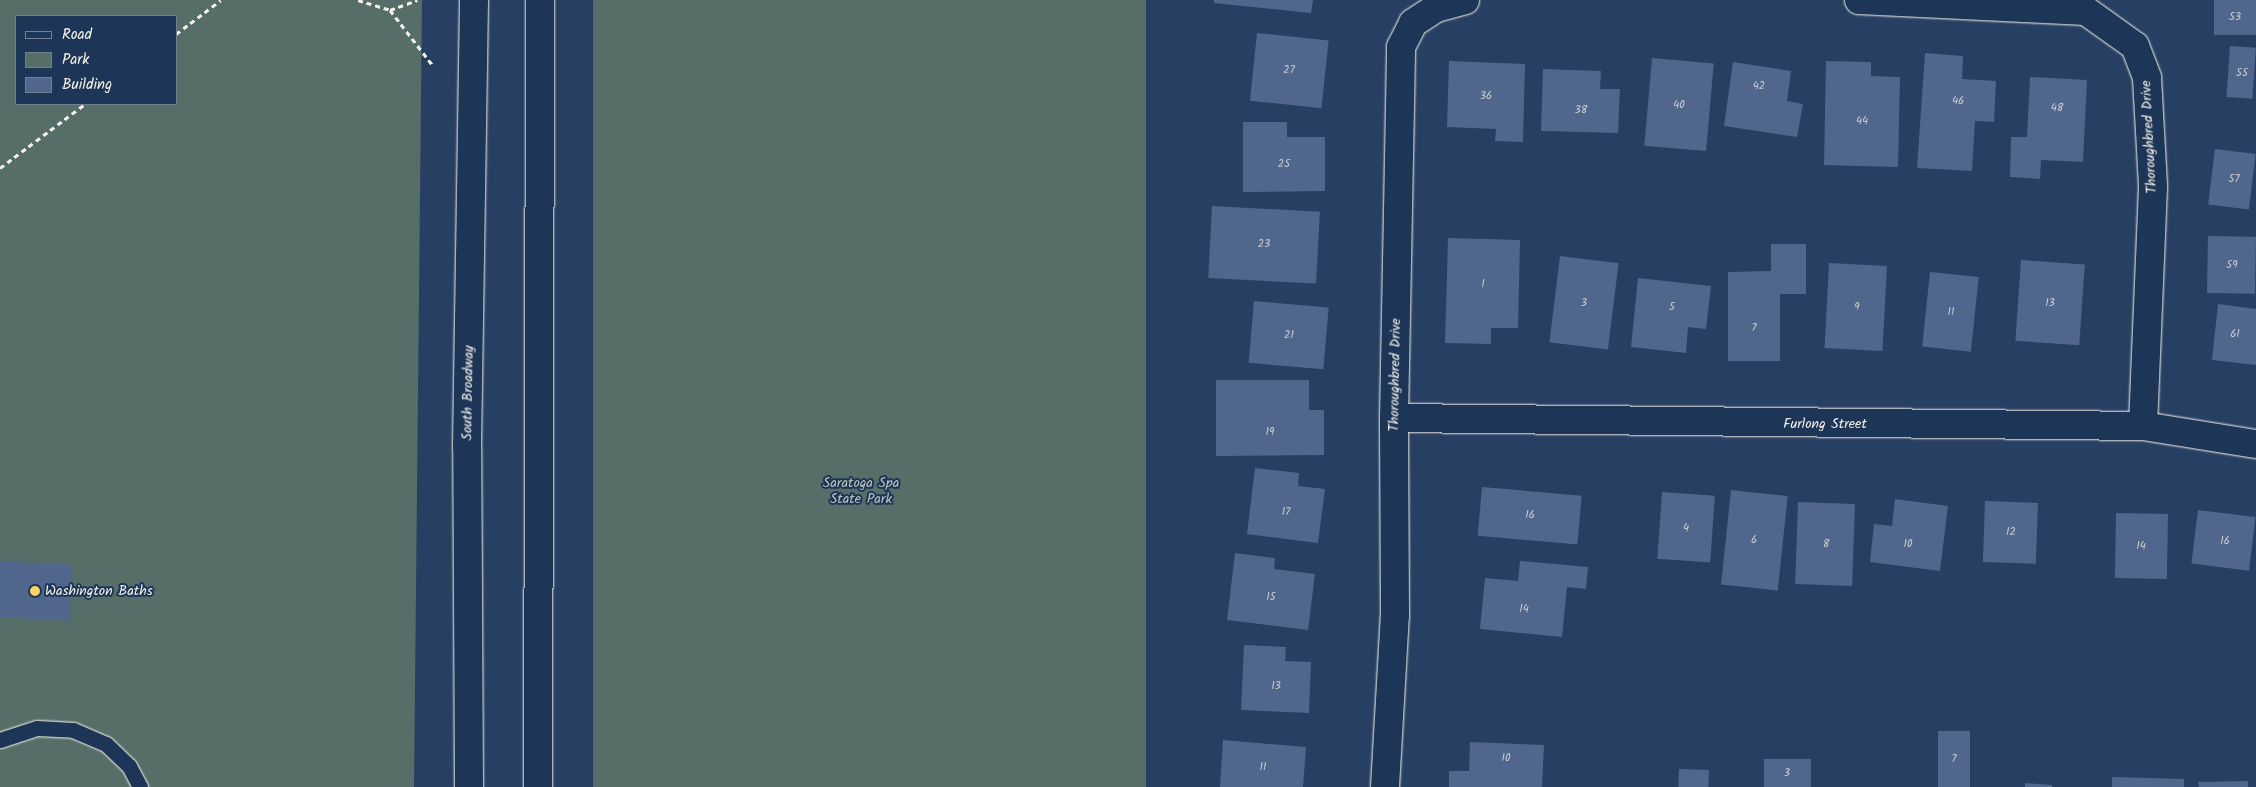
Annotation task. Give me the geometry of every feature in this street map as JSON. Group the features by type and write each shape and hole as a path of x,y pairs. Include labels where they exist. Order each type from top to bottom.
{"street":[{"name":"South Broadway","path":"469,787 468,447 474,0"},
{"path":"538,787 540,0"},
{"name":"Thoroughbred Drive","path":"1385,787 1394,615 1394,418 1401,47 1413,23 1436,8 1465,0"},
{"name":"Thoroughbred Drive","path":"1859,0 2086,11 2135,46 2147,78 2153,187 2143,426"},
{"name":"Furlong Street","path":"1394,418 2143,426 2256,444"}],"lane":[{"path":"0,740 37,728 73,730 106,744 129,766 140,787"}],"path":[{"path":"178,32 220,0"},
{"path":"358,0 390,10 434,67"},
{"path":"390,10 417,0"},
{"path":"0,168 83,105"}],"green space":[{"path":"0,0 422,0 414,787 0,787"},
{"name":"Saratoga Spa State Park","path":"593,0 1146,0 1146,787 593,787"}],"building":[{"path":"1214,0 1313,0 1311,13 1214,3"},
{"path":"2214,0 2256,0 2256,35 2214,35"},
{"path":"1257,33 1329,41 1321,108 1250,101"},
{"path":"2230,46 2256,48 2252,99 2226,97"},
{"path":"1925,53 1963,56 1962,79 1996,81 1994,122 1975,121 1972,171 1917,168"},
{"path":"1652,58 1714,63 1706,151 1644,146"},
{"path":"1449,61 1525,64 1523,142 1495,141 1496,129 1447,127"},
{"path":"1826,61 1871,62 1871,76 1900,77 1898,167 1824,165"},
{"path":"1733,62 1791,71 1787,101 1803,104 1797,137 1724,126"},
{"path":"1543,69 1601,71 1600,89 1620,89 1618,133 1541,131"},
{"path":"2030,77 2087,80 2083,162 2041,160 2040,179 2010,177 2011,137 2027,137"},
{"path":"1243,122 1287,122 1287,137 1325,137 1325,191 1243,192"},
{"path":"2215,149 2256,154 2249,210 2208,205"},
{"path":"1212,206 1320,212 1316,284 1208,278"},
{"path":"2208,236 2256,237 2255,294 2207,293"},
{"path":"1448,238 1520,240 1518,328 1491,328 1491,344 1445,343"},
{"path":"1771,244 1806,244 1806,294 1780,294 1780,361 1728,361 1728,272 1771,271"},
{"path":"1560,256 1619,263 1608,350 1549,342"},
{"path":"2021,260 2085,264 2079,345 2015,341"},
{"path":"1829,263 1887,266 1882,351 1825,348"},
{"path":"1930,272 1979,277 1971,352 1922,347"},
{"path":"1638,278 1711,286 1706,329 1688,327 1686,353 1631,347"},
{"path":"1254,301 1329,308 1323,369 1249,363"},
{"path":"2218,304 2256,309 2256,365 2212,360"},
{"path":"1216,380 1309,380 1309,410 1324,410 1324,455 1216,456"},
{"path":"1255,468 1299,473 1298,486 1325,489 1318,543 1247,534"},
{"path":"1482,487 1582,496 1577,545 1478,536"},
{"path":"1731,490 1788,496 1778,590 1721,584"},
{"path":"1662,492 1715,496 1710,563 1657,559"},
{"path":"1895,499 1948,506 1940,571 1870,562 1874,524 1892,526"},
{"path":"1985,501 2038,503 2036,564 1983,562"},
{"path":"1798,502 1855,504 1852,586 1795,584"},
{"path":"2198,510 2256,517 2249,571 2191,564"},
{"path":"2116,513 2168,514 2167,579 2115,578"},
{"path":"1235,553 1275,558 1274,569 1315,574 1308,630 1227,620"},
{"name":"Washington Baths","path":"0,561 72,565 69,621 0,617"},
{"path":"1520,561 1588,567 1586,589 1567,587 1562,637 1480,629 1485,578 1518,581"},
{"path":"1244,645 1286,647 1285,661 1311,662 1309,713 1241,710"},
{"path":"1938,731 1970,731 1970,787 1938,787"},
{"path":"1223,740 1306,747 1303,787 1220,787"},
{"path":"1470,742 1544,745 1542,787 1449,787 1449,771 1469,771"},
{"path":"1764,759 1811,759 1811,787 1764,787"},
{"path":"1679,769 1709,770 1708,787 1678,787"},
{"path":"2112,777 2184,779 2184,787 2112,787"},
{"path":"2248,781 2248,787 2199,787 2198,782"},
{"path":"2025,783 2052,785 2052,787 2025,787"}],"place":[{"name":"Washington Baths","path":"35,591"}]}
